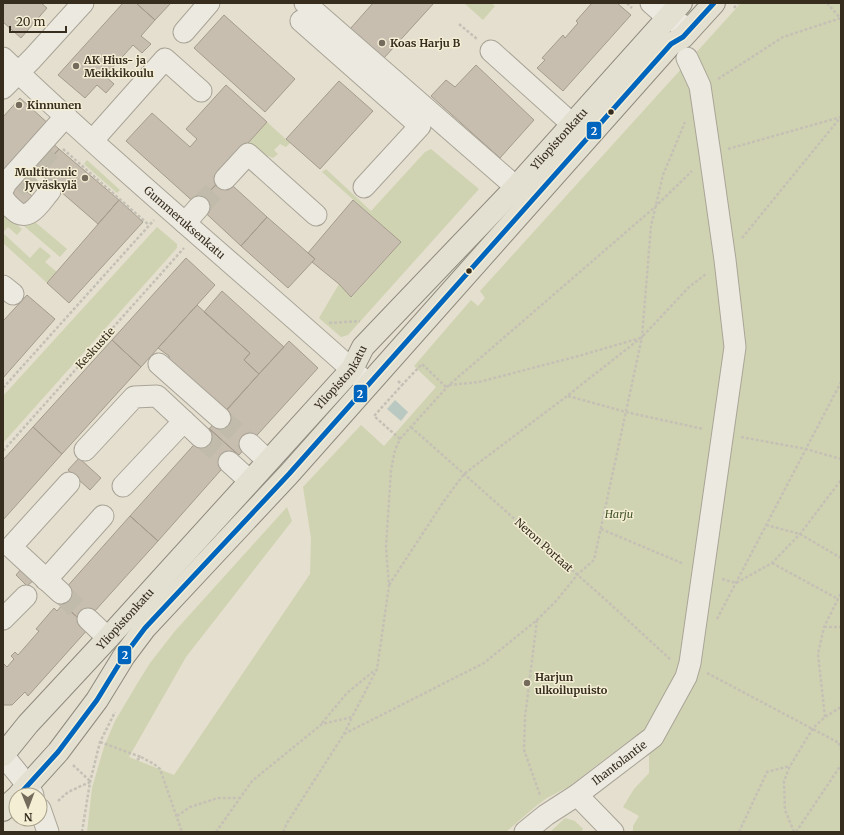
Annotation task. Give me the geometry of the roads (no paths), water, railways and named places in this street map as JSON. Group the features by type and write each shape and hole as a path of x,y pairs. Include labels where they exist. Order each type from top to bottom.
{"main road":[{"name":"Yliopistonkatu","path":"29,787 58,752 97,700 124,656 145,628 289,474 671,44 683,36 714,3"},
{"name":"Yliopistonkatu","path":"3,755 28,724 352,369 364,348 516,187 675,10"}],"street":[{"path":"3,88 84,3"},
{"path":"184,32 210,3"},
{"path":"651,3 675,10 690,29"},
{"path":"302,16 420,126 364,187"},
{"path":"302,16 516,187"},
{"path":"491,51 572,124"},
{"name":"Gummeruksenkatu","path":"3,58 185,223 368,384"},
{"name":"Ihantolantie","path":"525,832 546,815 578,795 653,737 686,677 690,666 735,347 725,260 700,86 687,58"},
{"path":"93,140 165,59 201,91"},
{"path":"56,144 70,119"},
{"path":"3,189 6,183 70,119"},
{"path":"225,179 248,154 316,215"},
{"path":"3,198 5,202 16,212 21,215 26,215 31,212 50,191"},
{"path":"185,223 199,207"},
{"path":"159,364 220,418"},
{"path":"85,450 134,397 157,396 201,437"},
{"path":"123,486 184,421"},
{"path":"250,444 268,461"},
{"path":"229,462 250,481"},
{"path":"69,483 11,547 54,587 103,516"},
{"path":"3,620 26,596"},
{"path":"88,619 108,638"},
{"path":"3,755 21,787"},
{"path":"578,795 613,832"}],"tunnel":[{"path":"16,189 55,145"},
{"path":"199,207 225,179"},
{"path":"220,418 250,444"},
{"path":"201,437 229,462"},
{"path":"61,593 88,619"}],"place":[{"name":"Koas Harju B","path":"382,43"},
{"name":"AK Hius- ja Meikkikoulu","path":"76,66"},
{"name":"Kinnunen","path":"19,105"},
{"name":"Multitronic Jyväskylä","path":"85,178"},
{"name":"Harjun ulkoilupuisto","path":"527,683"}],"park label":[{"name":"Harju","path":"619,514"}]}
